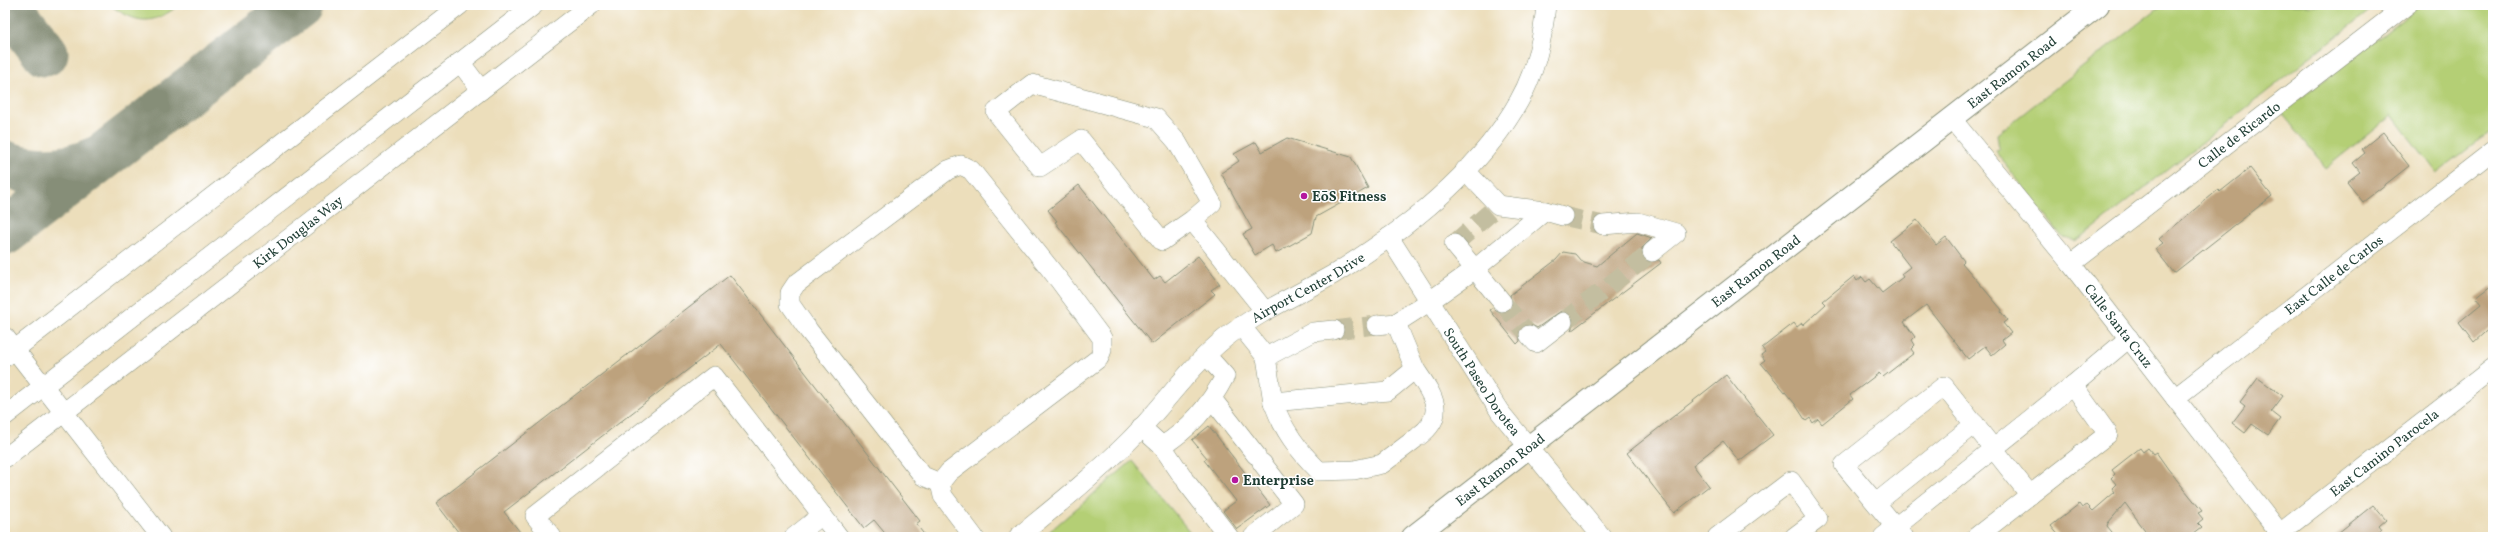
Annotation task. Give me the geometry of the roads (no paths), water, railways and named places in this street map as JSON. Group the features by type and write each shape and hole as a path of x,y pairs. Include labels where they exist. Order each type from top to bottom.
{"main road":[{"name":"East Ramon Road","path":"1413,537 2098,5"}],"street":[{"path":"161,537 44,386 8,348 460,5"},
{"path":"5,416 534,5"},
{"name":"Kirk Douglas Way","path":"5,458 591,5"},
{"name":"Airport Center Drive","path":"1018,537 1101,467 1141,427 1207,356 1242,326 1264,310 1333,274 1389,236 1437,198 1465,170 1498,134 1520,100 1535,61 1546,5"},
{"name":"Calle de Ricardo","path":"2071,264 2407,5"},
{"path":"460,62 481,90"},
{"path":"1032,84 1156,118 1177,142 1212,203 1192,220 1162,241 1081,140 1040,168 996,112 1032,84"},
{"name":"Calle Santa Cruz","path":"1951,118 2071,264 2175,398 2279,536"},
{"name":"East Calle de Carlos","path":"2175,398 2493,151"},
{"path":"961,165 970,170 1059,280 1102,338 1102,350 1099,358 950,472 940,483 923,476 898,447 790,304 790,293 796,284 885,217 948,170 961,165"},
{"path":"1465,170 1495,208 1545,211 1563,216"},
{"path":"1377,325 1396,323 1430,301 1475,269 1545,211"},
{"path":"1192,220 1264,310"},
{"path":"1603,225 1638,222 1676,233 1652,252"},
{"name":"South Paseo Dorotea","path":"1389,236 1500,412 1602,537"},
{"path":"1454,244 1502,302"},
{"path":"1529,335 1536,343 1563,322"},
{"path":"1242,326 1266,357 1273,402 1280,424 1301,452 1319,471 1354,470 1382,464 1429,428 1436,409 1434,401 1415,369 1396,323"},
{"path":"1266,357 1313,332 1334,330"},
{"path":"2030,495 1994,448 1944,386 1844,465 1876,503 1894,533 1994,448 2129,338"},
{"path":"1162,446 1179,436 1213,400 1225,376 1207,356"},
{"name":"East Camino Parocela","path":"2279,536 2493,368"},
{"path":"1273,402 1388,391 1415,369"},
{"path":"552,537 535,516 714,376 839,537"},
{"path":"1976,537 1998,530 2030,495 2108,434 2073,385"},
{"path":"1213,400 1294,504 1253,537"},
{"path":"1876,503 1975,424"},
{"path":"1141,427 1162,446 1185,480 1229,537"},
{"path":"1717,537 1791,481 1818,519 1794,537"},
{"path":"940,483 943,496 974,537"},
{"path":"794,537 822,515"}],"tunnel":[{"path":"1454,244 1492,211"},
{"path":"1563,216 1603,225"},
{"path":"1563,322 1652,252"},
{"path":"1502,302 1529,335"},
{"path":"1334,330 1377,325"}],"place":[{"name":"EōS Fitness","path":"1304,196"},
{"name":"Enterprise","path":"1235,480"}]}
